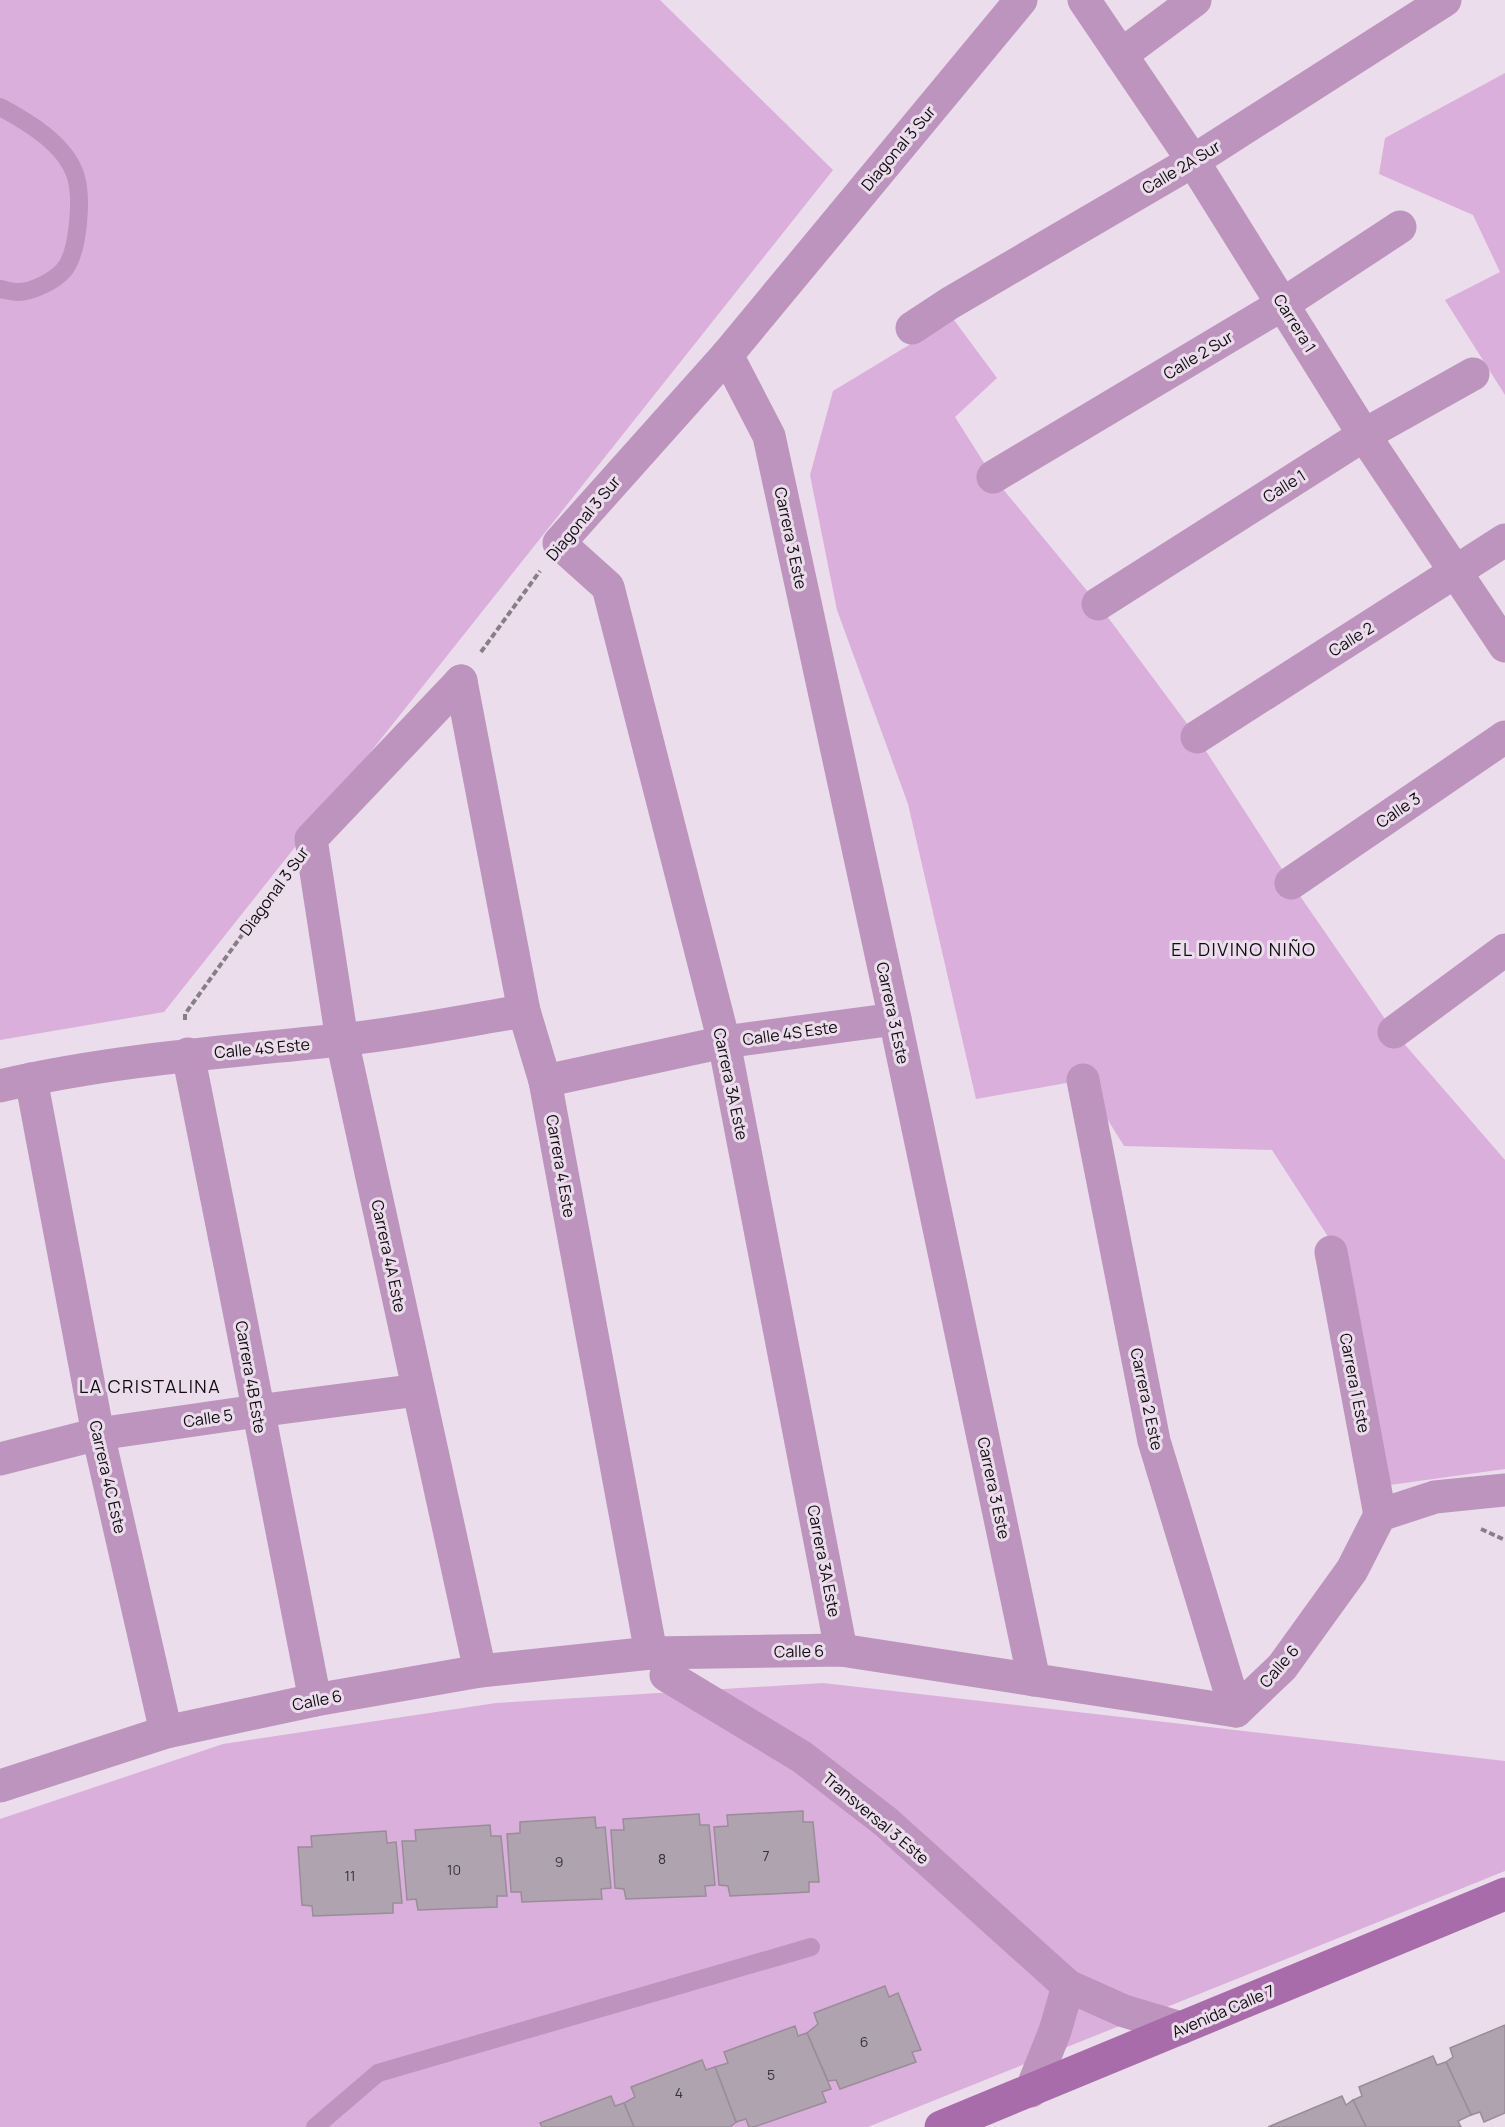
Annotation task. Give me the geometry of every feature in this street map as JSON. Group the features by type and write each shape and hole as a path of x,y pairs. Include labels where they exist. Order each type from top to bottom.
{"main road":[{"name":"Avenida Calle 7","path":"941,2127 986,2119 1031,2091 1505,1894"}],"street":[{"name":"Diagonal 3 Sur","path":"559,543 727,355 1021,0"},
{"name":"Carrera 1","path":"1084,0 1193,161 1364,435 1505,646"},
{"path":"1121,55 1195,0"},
{"name":"Calle 2A Sur","path":"912,328 950,303 1193,161 1445,0"},
{"name":"Calle 2 Sur","path":"993,477 1283,304 1400,227"},
{"name":"Carrera 3 Este","path":"727,355 769,436 1034,1680"},
{"name":"Calle 1","path":"1098,604 1364,435 1473,374"},
{"name":"Calle 2","path":"1197,737 1505,540"},
{"name":"Carrera 3A Este","path":"559,543 608,587 724,1042 842,1650"},
{"name":"Diagonal 3 Sur","path":"311,839 461,681"},
{"name":"Carrera 4 Este","path":"461,681 524,1011 545,1081 658,1664"},
{"name":"Calle 3","path":"1291,883 1505,737"},
{"name":"Carrera 4A Este","path":"311,839 342,1040 480,1671"},
{"path":"1394,1032 1505,950"},
{"name":"Calle 4S Este","path":"15,1083 188,1054 342,1040 524,1011"},
{"name":"Calle 4S Este","path":"545,1081 724,1042 895,1019"},
{"name":"Carrera 4B Este","path":"188,1054 315,1700"},
{"name":"Carrera 2 Este","path":"1083,1080 1154,1441 1236,1711"},
{"name":"Carrera 4C Este","path":"15,1083 166,1732"},
{"name":"Carrera 1 Este","path":"1331,1252 1380,1515"},
{"name":"Calle 5","path":"0,1459 98,1434 418,1390"},
{"path":"1380,1515 1435,1497 1505,1490"},
{"name":"Calle 6","path":"1,1779 166,1732 315,1700 480,1671 658,1664 842,1650 1236,1711 1282,1667 1352,1570 1380,1515"},
{"name":"Transversal 3 Este","path":"658,1664 802,1757 885,1822 1068,1986 1124,2011 1181,2028"},
{"path":"1031,2091 1055,2031 1068,1986"}],"lane":[{"path":"0,107 44,132 63,154 76,176 80,216 64,270 30,290 18,292 0,290"},
{"path":"315,2127 378,2073 812,1947"}],"path":[{"name":"Diagonal 3 Sur","path":"461,681 559,543"},
{"name":"Diagonal 3 Sur","path":"188,1054 184,1014 311,839"}],"shaded area":[{"path":"0,0 660,0 833,170 164,1012 0,1040"},
{"path":"1505,73 1505,395 1445,300 1500,272 1473,215 1379,174 1385,138"},
{"path":"951,316 997,378 955,417 993,477 1098,604 1197,737 1291,883 1394,1032 1505,1160 1505,1469 1390,1485 1338,1252 1272,1150 1124,1146 1083,1080 976,1099 908,804 837,610 810,475 833,391 914,342"},
{"path":"823,1683 1505,1761 1505,1871 868,2127 0,2127 0,1819 223,1744 496,1703"}],"building":[{"path":"803,1811 803,1822 813,1822 819,1882 809,1882 809,1892 730,1896 728,1886 719,1885 714,1827 728,1826 727,1815"},
{"path":"699,1814 700,1825 709,1825 715,1885 705,1886 706,1896 626,1899 624,1889 615,1888 611,1830 624,1830 623,1819"},
{"path":"595,1817 596,1828 605,1827 611,1888 601,1889 602,1899 522,1902 521,1892 511,1892 507,1834 520,1833 520,1822"},
{"path":"490,1825 491,1836 501,1836 507,1896 497,1896 497,1907 418,1910 416,1899 407,1900 402,1841 416,1841 415,1830"},
{"path":"386,1831 387,1843 396,1842 402,1903 393,1903 393,1913 313,1916 312,1906 302,1905 298,1847 312,1847 311,1836"},
{"path":"885,1986 889,1997 898,1993 921,2050 912,2052 916,2062 840,2089 836,2080 828,2081 807,2033 818,2024 814,2013"},
{"path":"1505,2025 1505,2113 1484,2122 1480,2112 1471,2115 1446,2062 1453,2057 1450,2048"},
{"path":"795,2026 798,2036 807,2033 831,2089 822,2092 826,2102 754,2127 749,2127 746,2119 736,2122 715,2067 728,2063 724,2052"},
{"path":"1433,2056 1437,2065 1446,2062 1471,2115 1458,2121 1461,2127 1366,2127 1353,2100 1362,2096 1359,2087"},
{"path":"702,2060 706,2070 715,2067 736,2122 730,2127 634,2127 624,2103 635,2097 631,2087"},
{"path":"611,2096 615,2106 624,2103 634,2127 542,2127 540,2123"},
{"path":"1342,2096 1346,2105 1353,2100 1366,2127 1268,2127"}],"district":[{"name":"EL DIVINO NIÑO","path":"1244,949"},
{"name":"LA CRISTALINA","path":"150,1386"}]}
